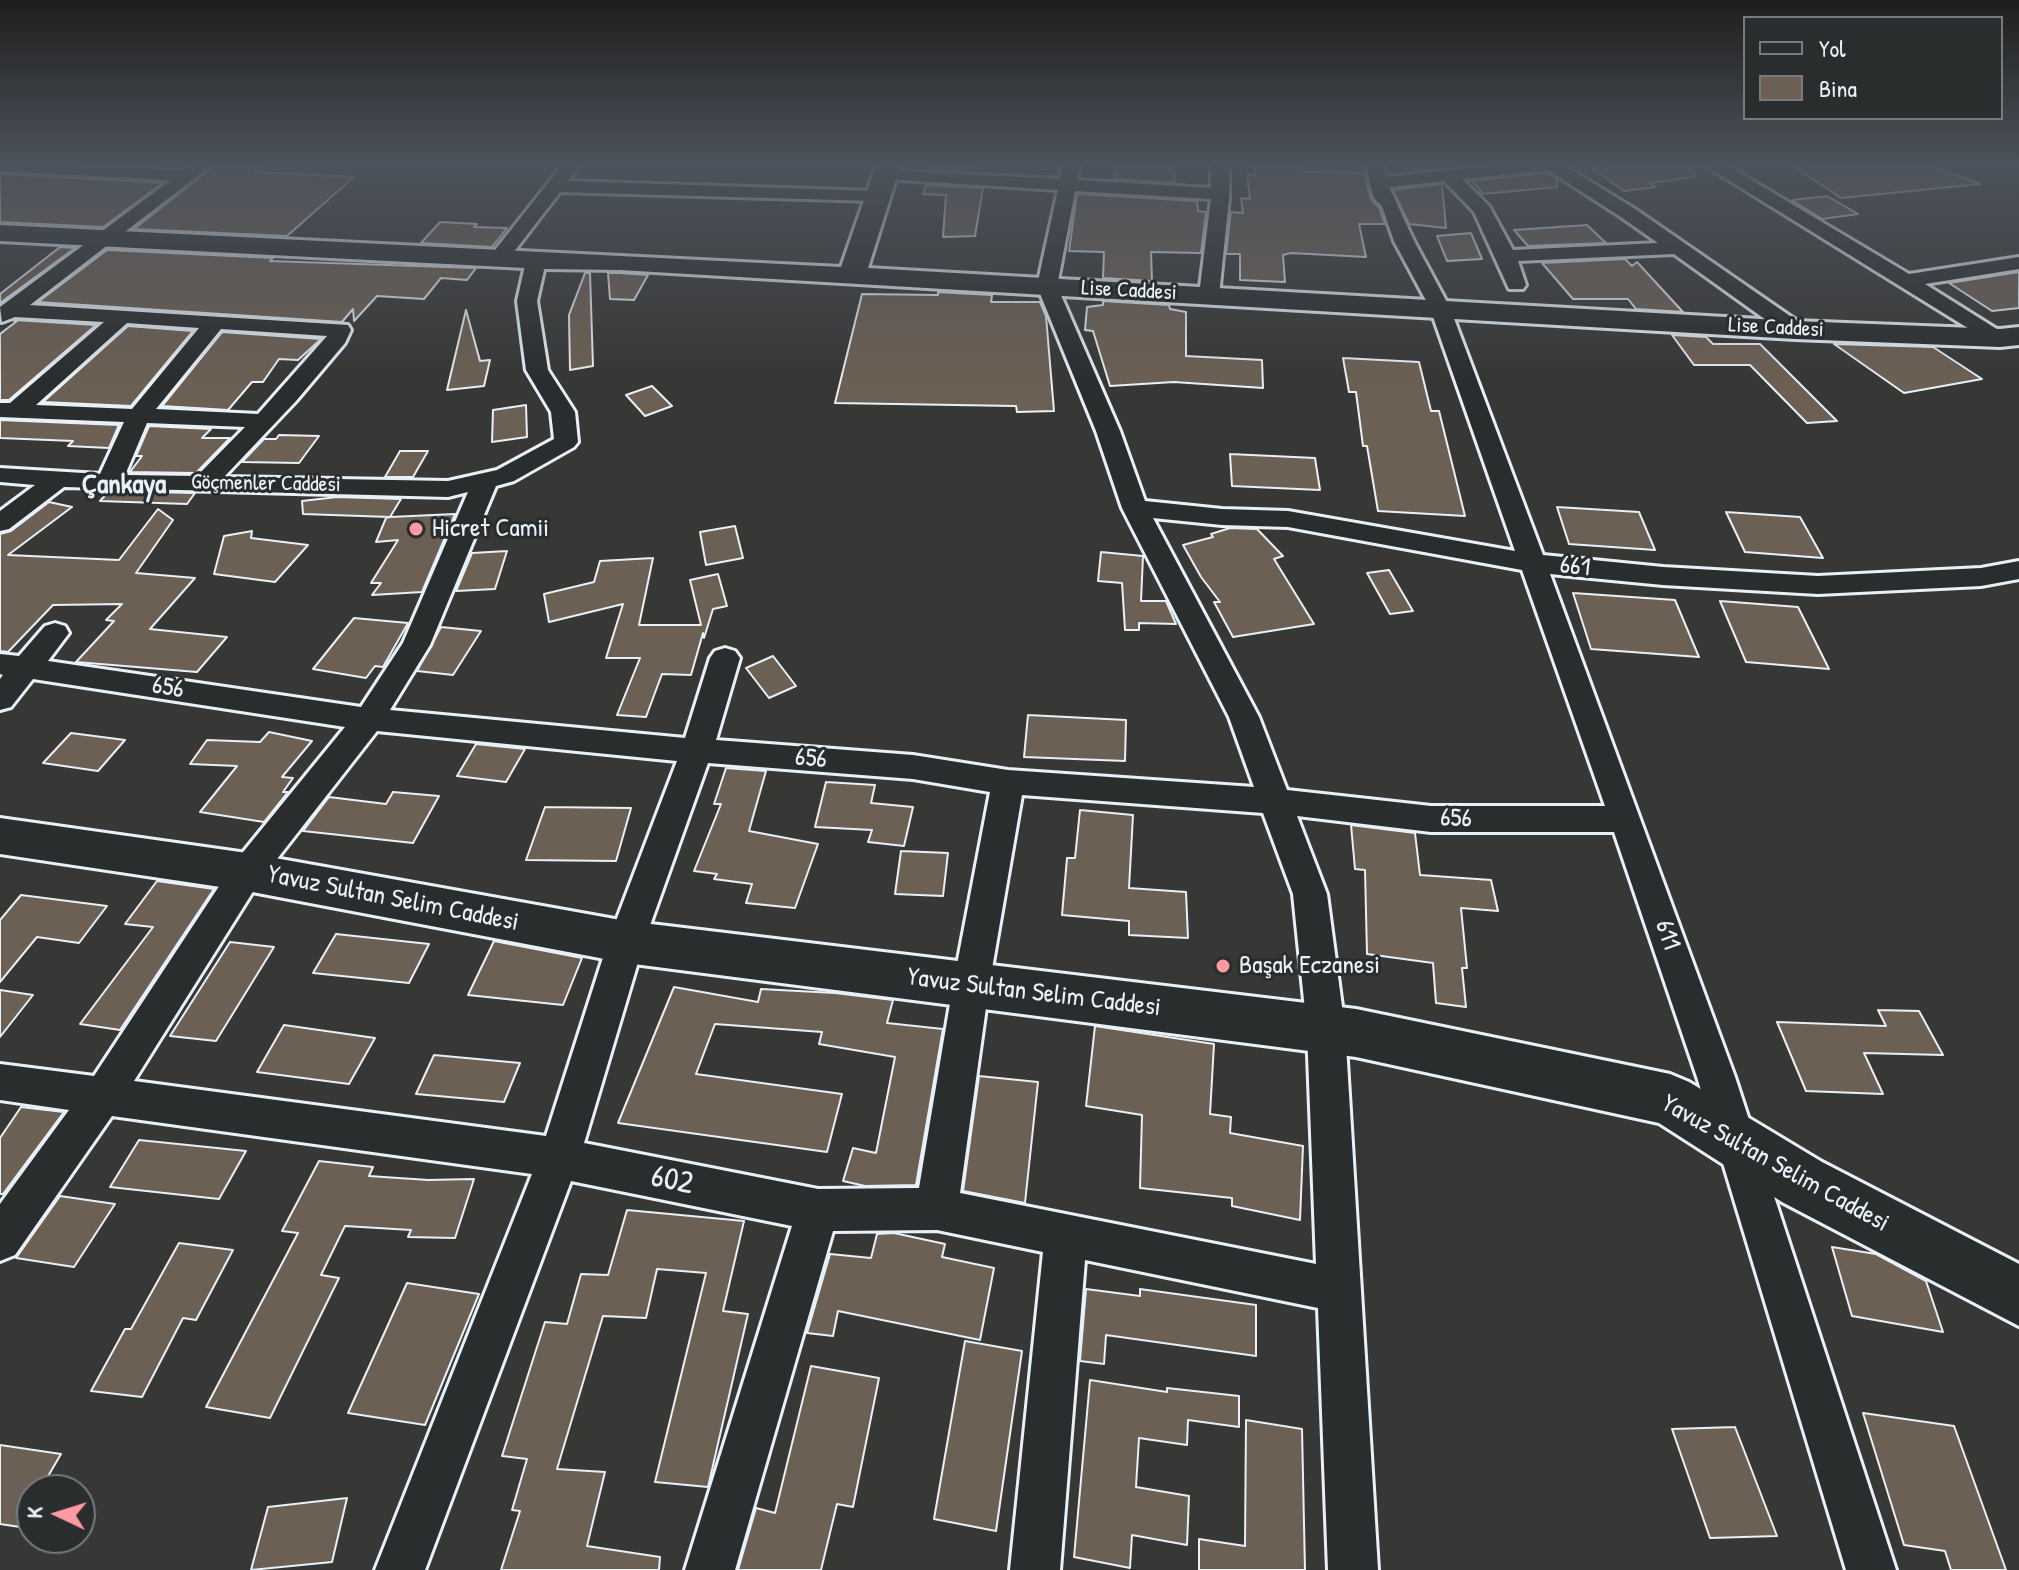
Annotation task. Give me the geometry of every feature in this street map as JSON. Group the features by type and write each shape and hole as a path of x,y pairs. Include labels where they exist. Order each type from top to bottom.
{"street":[{"name":"Lise Caddesi","path":"56,236 536,261 620,262 1795,330 2009,337"},
{"path":"5,314 107,236"},
{"path":"499,258 516,236"},
{"path":"852,275 864,236"},
{"path":"1057,236 1047,286 1108,431 1135,508 1244,717 1310,894 1326,1029 1353,1570"},
{"path":"1209,295 1215,236"},
{"name":"611","path":"1402,236 1440,308 1626,819 1737,1142 1871,1570"},
{"path":"1496,236 1516,285"},
{"path":"1660,236 1795,330"},
{"path":"1832,236 2009,337"},
{"path":"1506,256 1677,248"},
{"name":"Göçmenler Caddesi","path":"0,475 109,482 448,489 505,476 566,442 563,412 537,370 527,301 536,261"},
{"path":"1906,281 2019,263"},
{"path":"5,314 216,321 340,330 337,338 296,387 205,482"},
{"path":"8,410 122,317"},
{"path":"109,482 139,415 216,321"},
{"path":"8,410 263,421"},
{"path":"0,523 60,478"},
{"path":"0,1240 103,1096 247,872 369,719 416,645 461,544 484,483"},
{"name":"661","path":"1135,508 1222,517 1288,519 1532,563 1663,576 1818,585 1981,577 2019,570"},
{"path":"0,699 15,665 55,633"},
{"path":"400,1570 559,1158 626,942 697,750 725,658"},
{"name":"656","path":"15,665 369,719 913,767 1008,782 1275,801 1431,819 1626,819"},
{"path":"937,1209 971,986 1008,782"},
{"name":"Yavuz Sultan Selim Caddesi","path":"0,836 247,872 626,942 1326,1029 1670,1100 1802,1182 2019,1296"},
{"name":"602","path":"0,1082 559,1158 818,1210 937,1209 1340,1291"},
{"path":"710,1570 818,1210"},
{"path":"1035,1570 1066,1236"}],"building":[{"path":"427,236 500,236 492,247 421,243"},
{"path":"1071,236 1203,236 1201,253 1151,252 1152,281 1103,278 1104,252 1069,251"},
{"path":"1228,236 1362,236 1366,257 1283,255 1285,282 1240,280 1240,254 1226,254"},
{"path":"1437,236 1472,236 1482,259 1447,261"},
{"path":"1519,236 1599,236 1606,243 1528,246"},
{"path":"60,247 75,248 0,303 0,294"},
{"path":"107,250 273,258 270,261 476,268 467,280 441,278 424,299 377,296 354,321 353,309 342,322 38,302"},
{"path":"1625,259 1632,266 1637,262 1683,312 1636,309 1628,299 1573,299 1542,263"},
{"path":"2019,272 2019,308 1992,311 1949,283"},
{"path":"585,273 590,273 593,366 570,370 569,315"},
{"path":"608,273 648,275 634,300 610,299"},
{"path":"938,292 992,295 991,302 1040,302 1046,316 1054,411 1017,412 1016,406 835,403 862,294 938,295"},
{"path":"1103,301 1169,305 1170,309 1186,312 1186,356 1262,360 1263,388 1174,382 1110,386 1093,331 1085,330 1087,307 1103,305"},
{"path":"466,310 480,361 490,360 484,386 447,390"},
{"path":"15,320 96,325 9,400 0,400 0,334 17,321"},
{"path":"128,326 193,331 131,406 43,402"},
{"path":"222,332 321,339 298,360 279,359 263,382 252,382 228,410 162,406"},
{"path":"1672,335 1706,337 1713,344 1760,344 1837,421 1807,423 1750,365 1694,365"},
{"path":"1834,344 1933,347 1982,379 1904,393"},
{"path":"1343,358 1419,362 1431,411 1439,411 1465,516 1378,511 1367,446 1363,446 1356,392 1349,392"},
{"path":"652,386 672,406 645,416 626,395"},
{"path":"526,405 527,437 492,442 493,410"},
{"path":"0,420 119,425 109,448 68,446 73,441 0,438"},
{"path":"149,426 211,429 202,438 230,438 196,473 130,472 142,456 136,456"},
{"path":"279,435 319,436 299,463 242,462 264,439 276,439"},
{"path":"400,451 428,451 413,477 385,477"},
{"path":"1230,454 1315,458 1320,490 1232,486"},
{"path":"109,491 195,493 187,504 100,501"},
{"path":"337,497 401,499 390,517 303,514 302,501"},
{"path":"49,502 72,507 8,555 119,560 158,509 173,520 136,573 195,578 150,629 227,637 197,672 76,662 114,621 106,620 122,604 53,605 8,652 0,651 0,534 11,531"},
{"path":"1557,507 1639,512 1655,550 1569,544"},
{"path":"1726,512 1800,517 1823,558 1745,552"},
{"path":"455,514 422,592 372,595 381,583 371,583 398,540 376,542 386,518"},
{"path":"735,526 743,558 706,565 700,532"},
{"path":"1230,528 1257,529 1283,556 1274,559 1314,624 1233,637 1214,602 1220,602 1183,545 1213,537 1211,534"},
{"path":"252,531 251,538 308,545 275,582 214,574 224,536"},
{"path":"507,551 495,589 456,591 472,553"},
{"path":"1101,552 1143,556 1141,601 1166,601 1176,624 1139,623 1139,630 1125,630 1122,583 1098,581"},
{"path":"653,558 639,625 701,625 690,580 718,574 727,606 713,609 691,675 662,674 646,717 617,715 640,658 606,658 623,604 549,622 544,594 594,582 600,561"},
{"path":"1389,570 1413,611 1390,614 1367,573"},
{"path":"1573,593 1675,600 1699,657 1591,649"},
{"path":"1720,601 1798,607 1829,669 1746,662"},
{"path":"354,618 408,623 383,667 375,666 366,678 313,669"},
{"path":"441,627 481,631 453,675 417,671"},
{"path":"773,656 796,686 769,698 746,668"},
{"path":"1028,715 1126,720 1125,761 1024,757"},
{"path":"269,732 312,741 282,777 293,778 283,792 288,792 264,822 200,812 237,766 190,764 207,740 260,742"},
{"path":"71,733 125,740 98,771 43,763"},
{"path":"476,744 525,749 506,782 457,776"},
{"path":"726,768 766,771 749,831 818,844 795,908 746,903 752,884 714,879 717,874 694,871 721,804 714,804"},
{"path":"826,782 875,785 871,803 913,807 904,846 868,842 872,830 815,827"},
{"path":"393,792 439,796 413,843 303,831 329,797 386,804"},
{"path":"545,807 631,808 616,861 526,860"},
{"path":"1080,810 1133,815 1129,888 1186,892 1188,938 1129,935 1129,921 1062,915 1067,858 1075,858"},
{"path":"1351,825 1415,833 1420,875 1491,880 1498,911 1461,908 1467,968 1462,968 1466,1007 1436,1003 1433,963 1367,954 1365,870 1355,869"},
{"path":"901,851 948,853 943,896 895,894"},
{"path":"157,881 214,889 120,1030 80,1024 153,927 125,924"},
{"path":"21,895 107,906 79,943 37,937 0,982 0,920"},
{"path":"336,934 429,944 409,983 313,973"},
{"path":"494,941 582,958 563,1005 468,995"},
{"path":"230,942 274,947 216,1041 170,1036"},
{"path":"674,987 758,1002 761,989 893,1000 887,1023 943,1029 916,1185 865,1186 843,1181 853,1148 876,1153 895,1057 819,1044 822,1032 715,1024 696,1074 842,1094 827,1152 618,1123"},
{"path":"0,990 33,995 0,1037"},
{"path":"1878,1010 1919,1011 1943,1055 1864,1053 1883,1094 1806,1091 1777,1022 1886,1026"},
{"path":"284,1025 375,1038 349,1084 257,1072"},
{"path":"1095,1026 1214,1044 1210,1114 1231,1117 1230,1133 1303,1146 1300,1220 1232,1206 1232,1198 1140,1188 1142,1115 1086,1106"},
{"path":"434,1055 520,1063 504,1102 416,1094"},
{"path":"979,1076 1038,1082 1025,1203 963,1191"},
{"path":"21,1107 64,1112 0,1194 0,1138"},
{"path":"139,1140 246,1151 219,1199 110,1187"},
{"path":"319,1161 373,1167 369,1176 474,1179 455,1238 408,1237 411,1230 345,1226 321,1275 339,1278 270,1418 206,1407 298,1233 282,1231"},
{"path":"60,1196 115,1204 74,1267 16,1258"},
{"path":"627,1210 744,1221 723,1311 748,1314 708,1487 655,1482 706,1273 657,1269 646,1318 603,1316 557,1469 605,1472 587,1546 660,1557 659,1570 501,1570 520,1511 512,1510 527,1459 502,1456 545,1322 567,1324 581,1274 608,1275"},
{"path":"894,1233 945,1244 942,1257 994,1268 980,1340 838,1311 833,1336 807,1333 830,1254 871,1258 877,1234"},
{"path":"179,1243 233,1250 196,1320 183,1318 142,1397 91,1391 125,1329 131,1329"},
{"path":"1832,1247 1876,1254 1926,1281 1943,1332 1852,1316"},
{"path":"407,1283 479,1294 425,1425 348,1413"},
{"path":"1086,1289 1140,1296 1140,1289 1256,1305 1256,1356 1106,1335 1104,1364 1080,1361"},
{"path":"965,1341 1022,1351 996,1531 934,1519"},
{"path":"811,1366 879,1378 853,1507 837,1504 821,1570 738,1570 756,1508 775,1513"},
{"path":"1090,1380 1167,1392 1167,1388 1239,1396 1239,1427 1188,1420 1187,1445 1139,1438 1136,1487 1189,1496 1187,1545 1132,1535 1130,1568 1074,1557"},
{"path":"1863,1413 1954,1426 2006,1570 1951,1570 1945,1551 1904,1545"},
{"path":"1246,1420 1302,1429 1305,1570 1199,1570 1199,1539 1245,1546"},
{"path":"1735,1427 1777,1536 1710,1538 1672,1429"},
{"path":"0,1445 61,1454 49,1474 16,1474 16,1526 0,1524"},
{"path":"347,1498 332,1562 251,1570 268,1507"}],"place":[{"name":"Hicret Camii","path":"416,529"},
{"name":"Başak Eczanesi","path":"1223,966"}],"district":[{"name":"Çankaya","path":"124,486"}]}
